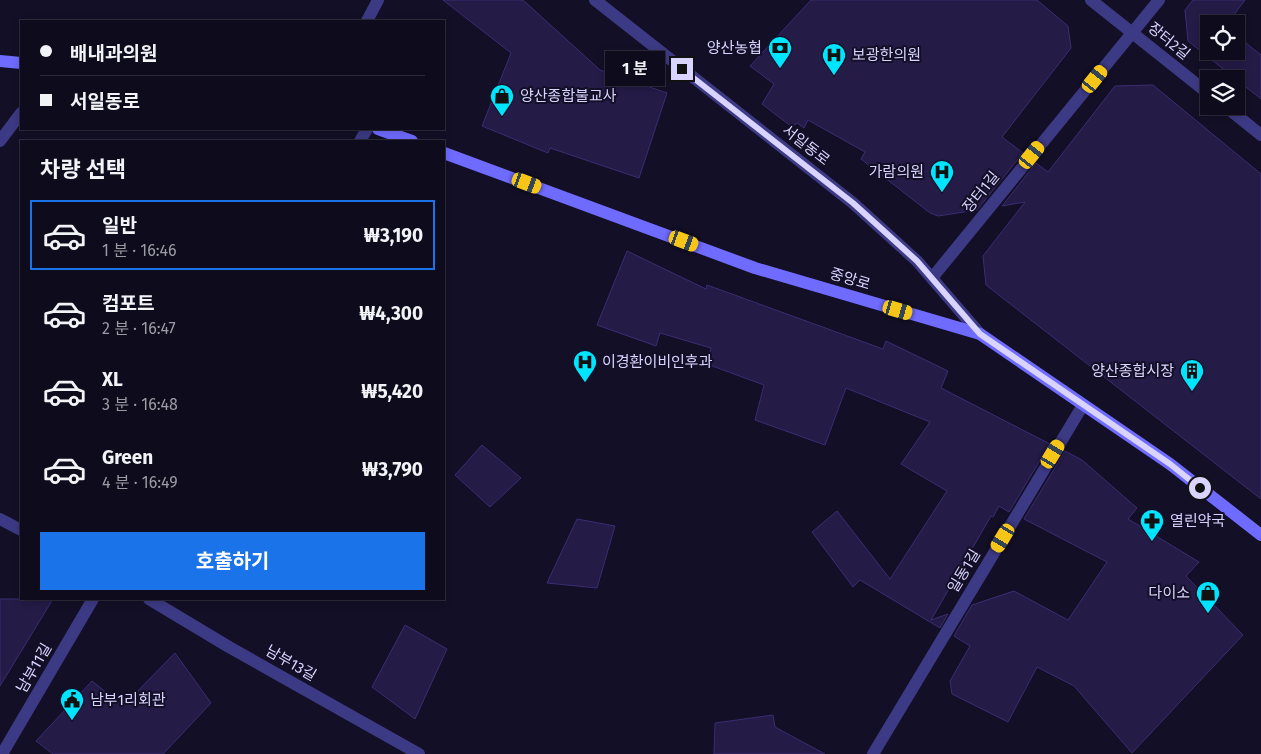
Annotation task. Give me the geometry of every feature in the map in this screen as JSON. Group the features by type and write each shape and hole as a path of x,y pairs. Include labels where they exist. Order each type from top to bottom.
{"main road":[{"path":"0,61 20,63"},
{"path":"381,130 409,140"},
{"name":"중앙로","path":"445,153 755,268 980,334 1170,464 1261,535"}],"street":[{"path":"368,20 378,0"},
{"name":"서일동로","path":"595,0 853,203 917,261 980,334"},
{"path":"1091,0 1132,33"},
{"name":"장터1길","path":"932,278 1159,0"},
{"name":"장터2길","path":"1132,33 1200,87"},
{"path":"0,141 20,114"},
{"path":"1236,115 1261,135"},
{"name":"일동1길","path":"873,754 1083,405"},
{"path":"0,519 20,529"},
{"name":"남부11길","path":"2,754 92,600"},
{"name":"남부13길","path":"151,600 229,647 418,754"}],"building":[{"path":"443,0 523,0 600,70 667,93 639,178 550,148 548,153 482,126 511,53"},
{"path":"811,0 1037,0 1068,26 1071,48 1002,137 1023,153 977,210 938,216 930,213 861,159 865,152 808,120 804,128 797,123 792,127 762,104 774,84 750,66"},
{"path":"1193,0 1245,0 1234,15 1200,15 1200,51 1188,41 1185,10"},
{"path":"1245,42 1261,55 1261,99 1245,86 1245,70 1224,70 1212,60 1245,60"},
{"name":"양산종합시장","path":"1153,85 1261,174 1261,499 986,285 983,256 1025,202 1002,206 1036,163 1048,172 1115,86"},
{"path":"627,251 706,289 707,285 883,349 886,341 948,371 941,388 1050,444 1009,512 999,506 993,517 991,516 931,620 948,614 940,628 860,580 853,587 812,532 837,511 890,579 947,491 901,464 930,422 846,388 825,445 755,420 764,385 707,364 711,348 660,333 656,346 597,325"},
{"path":"482,445 521,478 490,507 455,475"},
{"path":"1065,451 1082,460 1137,508 1128,519 1199,562 1186,576 1243,635 1132,753 1074,686 1037,667 1008,722 952,694 950,681 970,646 954,636 972,605 1014,591 1068,620 1107,562 1024,519"},
{"path":"577,519 615,526 597,588 547,583"},
{"path":"0,599 52,600 0,686"},
{"path":"405,625 447,649 415,719 372,687"},
{"path":"175,653 211,703 163,754 53,754 36,741 92,681 123,706"},
{"path":"773,715 775,727 825,754 714,754 715,723"}],"place":[{"name":"양산농협","path":"780,69"},
{"name":"보광한의원","path":"834,76"},
{"name":"양산종합불교사","path":"502,117"},
{"name":"가람의원","path":"942,193"},
{"name":"이경환이비인후과","path":"585,383"},
{"name":"양산종합시장","path":"1192,392"},
{"name":"열린약국","path":"1152,542"},
{"name":"다이소","path":"1208,614"},
{"name":"남부1리회관","path":"72,721"}],"route":[{"path":"682,69 853,203 917,261 980,334 1170,464 1200,488"}]}
